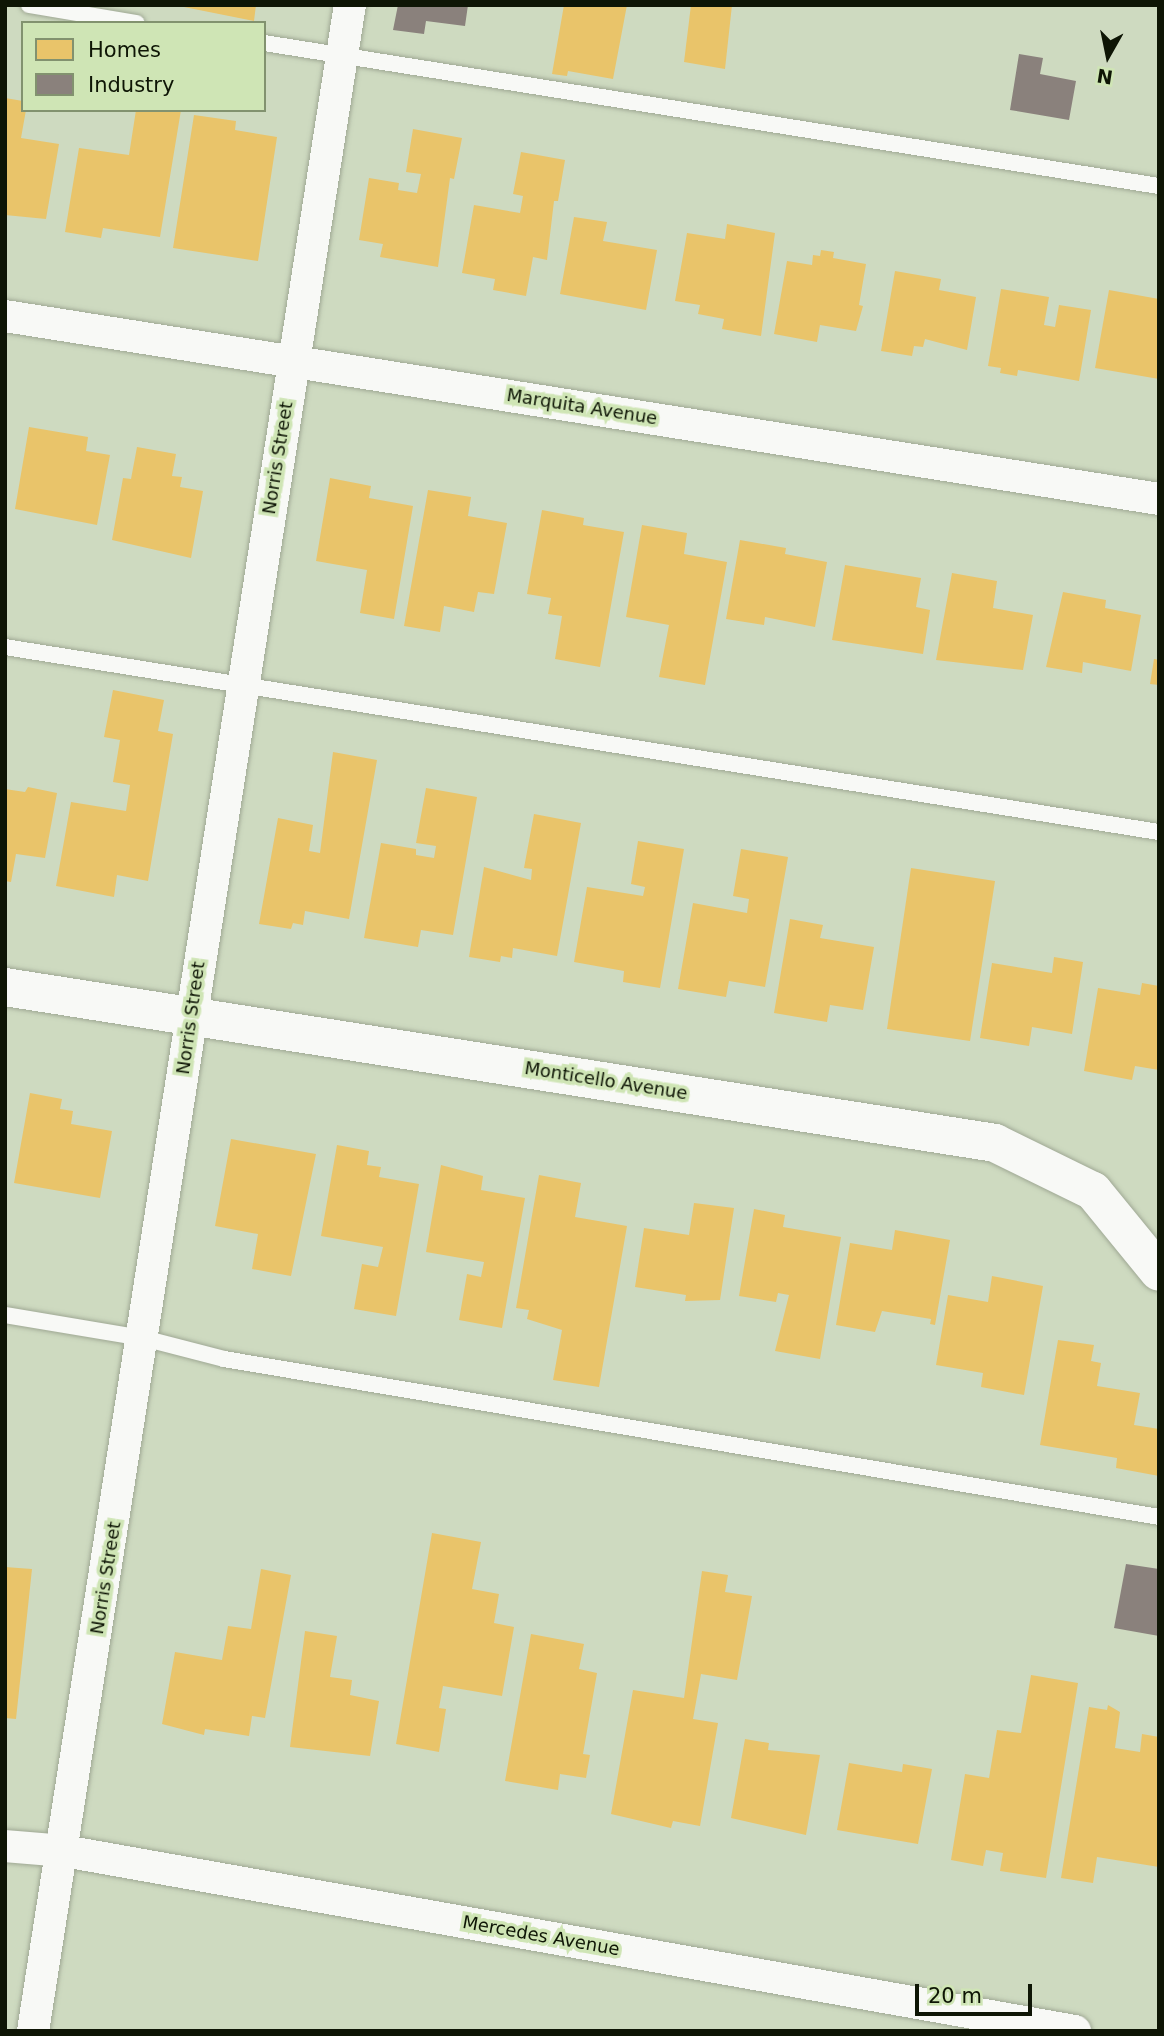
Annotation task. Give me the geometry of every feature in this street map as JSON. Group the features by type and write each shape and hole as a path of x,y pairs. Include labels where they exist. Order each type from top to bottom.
{"street":[{"name":"Norris Street","path":"33,2031 64,1851 242,684 351,5"},
{"name":"Marquita Avenue","path":"5,316 1159,499"},
{"name":"Monticello Avenue","path":"5,987 995,1143 1093,1191 1159,1272"},
{"name":"Mercedes Avenue","path":"5,1846 64,1851 1075,2031"}],"lane":[{"path":"29,5 125,21"},
{"path":"266,43 1159,186"},
{"path":"5,647 1159,832"},
{"path":"5,1315 143,1338 224,1359 1159,1517"}],"building: Homes":[{"path":"174,5 256,5 254,21"},
{"path":"564,5 627,5 613,79 568,71 567,76 552,74"},
{"path":"691,5 732,5 725,69 684,62"},
{"path":"5,98 21,101 21,112 26,112 21,138 59,144 46,219 5,215"},
{"path":"136,112 181,112 160,237 103,228 101,238 65,232 79,148 129,155"},
{"path":"194,115 236,121 235,130 277,137 258,261 173,248"},
{"path":"413,129 462,138 454,179 450,178 438,267 380,257 383,244 359,240 369,178 399,183 398,190 417,193 421,174 406,172"},
{"path":"521,152 565,160 558,201 554,201 547,260 533,257 526,296 493,290 495,279 462,273 474,205 520,213 523,196 513,194"},
{"path":"574,217 607,222 603,241 657,250 646,310 560,294"},
{"path":"727,224 775,233 761,336 722,329 724,319 698,314 700,305 675,301 687,233 725,239"},
{"path":"821,250 834,252 833,258 866,264 859,305 863,306 856,331 820,325 817,342 774,334 787,261 812,265 813,255 820,256"},
{"path":"895,271 941,279 939,290 976,297 967,350 925,339 923,347 914,346 912,356 881,351"},
{"path":"1001,289 1049,297 1044,325 1055,327 1059,305 1091,310 1079,381 1018,370 1017,376 1000,373 1001,368 988,366"},
{"path":"1109,290 1159,299 1159,379 1095,368"},
{"path":"29,427 88,437 86,451 110,455 97,525 15,509"},
{"path":"137,447 176,454 172,476 182,477 180,487 203,491 191,558 112,540 123,478 131,479"},
{"path":"330,478 371,486 369,498 413,506 394,619 360,613 367,570 316,561"},
{"path":"428,490 471,497 468,516 507,523 494,594 478,592 474,612 444,606 440,632 404,626"},
{"path":"542,510 584,518 583,525 624,532 600,667 555,659 562,616 548,614 551,598 527,594"},
{"path":"642,525 687,533 684,554 727,562 705,685 659,677 669,625 626,617"},
{"path":"740,540 786,548 785,554 827,562 815,627 765,617 764,625 726,619"},
{"path":"845,565 921,578 916,607 930,610 923,654 832,640"},
{"path":"952,573 997,581 993,608 1033,615 1023,670 936,660"},
{"path":"1063,592 1106,600 1105,608 1141,615 1131,671 1083,662 1082,673 1046,667"},
{"path":"1154,659 1159,660 1159,685 1150,684"},
{"path":"113,690 164,700 158,731 173,734 148,881 117,875 114,897 56,886 71,802 126,811 130,785 113,782 120,740 104,737"},
{"path":"333,752 377,760 349,919 305,911 303,925 293,923 291,929 259,924 278,818 313,825 309,851 320,853"},
{"path":"28,787 57,793 45,858 16,854 11,882 5,881 5,789 25,792"},
{"path":"426,788 477,797 453,935 421,930 418,947 364,938 381,843 416,849 416,855 434,858 436,846 416,843"},
{"path":"534,814 581,823 557,956 513,948 512,958 501,956 500,962 469,957 484,867 531,880 532,869 524,868"},
{"path":"638,841 684,849 660,988 623,982 624,971 574,962 587,887 643,896 645,887 631,884"},
{"path":"741,849 788,857 765,987 729,981 726,997 678,989 693,903 747,913 749,899 733,896"},
{"path":"911,868 995,881 970,1041 887,1029"},
{"path":"790,919 823,925 820,938 874,947 863,1010 830,1005 827,1022 774,1013"},
{"path":"1054,957 1083,962 1072,1034 1032,1027 1029,1046 980,1038 992,963 1052,973"},
{"path":"1142,983 1159,986 1159,1070 1135,1066 1132,1080 1084,1071 1098,988 1140,995"},
{"path":"30,1093 62,1099 60,1109 73,1111 71,1124 112,1131 100,1198 14,1183"},
{"path":"231,1139 316,1154 291,1276 252,1269 258,1234 215,1226"},
{"path":"337,1145 369,1151 367,1165 381,1167 379,1177 419,1184 396,1316 354,1309 362,1264 378,1267 383,1247 321,1236"},
{"path":"441,1165 483,1176 481,1190 525,1198 502,1328 459,1320 467,1274 481,1277 484,1262 426,1252"},
{"path":"539,1175 581,1183 575,1217 627,1226 599,1387 553,1380 562,1330 527,1319 529,1310 516,1308"},
{"path":"694,1203 734,1208 720,1300 685,1301 686,1295 635,1287 644,1228 689,1235"},
{"path":"754,1209 785,1215 783,1227 841,1237 820,1359 775,1351 789,1295 778,1293 776,1302 739,1296"},
{"path":"895,1230 950,1240 935,1325 930,1324 931,1319 882,1311 875,1332 836,1325 850,1243 892,1250"},
{"path":"992,1276 1043,1286 1024,1395 981,1387 983,1373 936,1365 948,1295 988,1302"},
{"path":"1058,1340 1094,1345 1091,1361 1101,1363 1097,1386 1140,1393 1134,1425 1159,1429 1159,1476 1116,1468 1117,1458 1040,1445"},
{"path":"432,1533 481,1542 472,1589 499,1594 494,1623 514,1627 502,1696 443,1686 439,1708 446,1709 439,1752 396,1744"},
{"path":"5,1567 32,1569 16,1719 5,1718"},
{"path":"261,1569 291,1575 265,1718 252,1716 249,1736 205,1729 204,1735 162,1724 175,1652 222,1660 228,1626 251,1629"},
{"path":"702,1571 728,1575 725,1592 752,1596 737,1680 701,1674 693,1719 718,1723 700,1826 673,1821 671,1828 611,1814 633,1690 684,1698"},
{"path":"305,1631 337,1636 330,1677 352,1680 350,1695 379,1701 370,1756 290,1747"},
{"path":"531,1634 584,1644 579,1669 597,1673 583,1754 590,1755 586,1778 560,1774 558,1790 505,1781"},
{"path":"1031,1675 1078,1683 1046,1878 1000,1871 1003,1853 986,1850 983,1866 951,1860 965,1774 989,1778 997,1730 1021,1733"},
{"path":"1108,1705 1120,1712 1115,1748 1140,1752 1142,1734 1159,1737 1159,1867 1097,1857 1093,1883 1061,1878 1089,1707 1107,1710"},
{"path":"745,1739 769,1743 768,1750 820,1755 806,1835 731,1818"},
{"path":"849,1763 902,1772 903,1764 932,1769 918,1844 837,1830"}],"building: Industry":[{"path":"398,5 468,5 465,26 426,21 424,34 393,30"},
{"path":"1019,54 1043,58 1040,74 1076,81 1069,120 1010,110"},
{"path":"1126,1564 1159,1569 1159,1636 1114,1628"}]}
